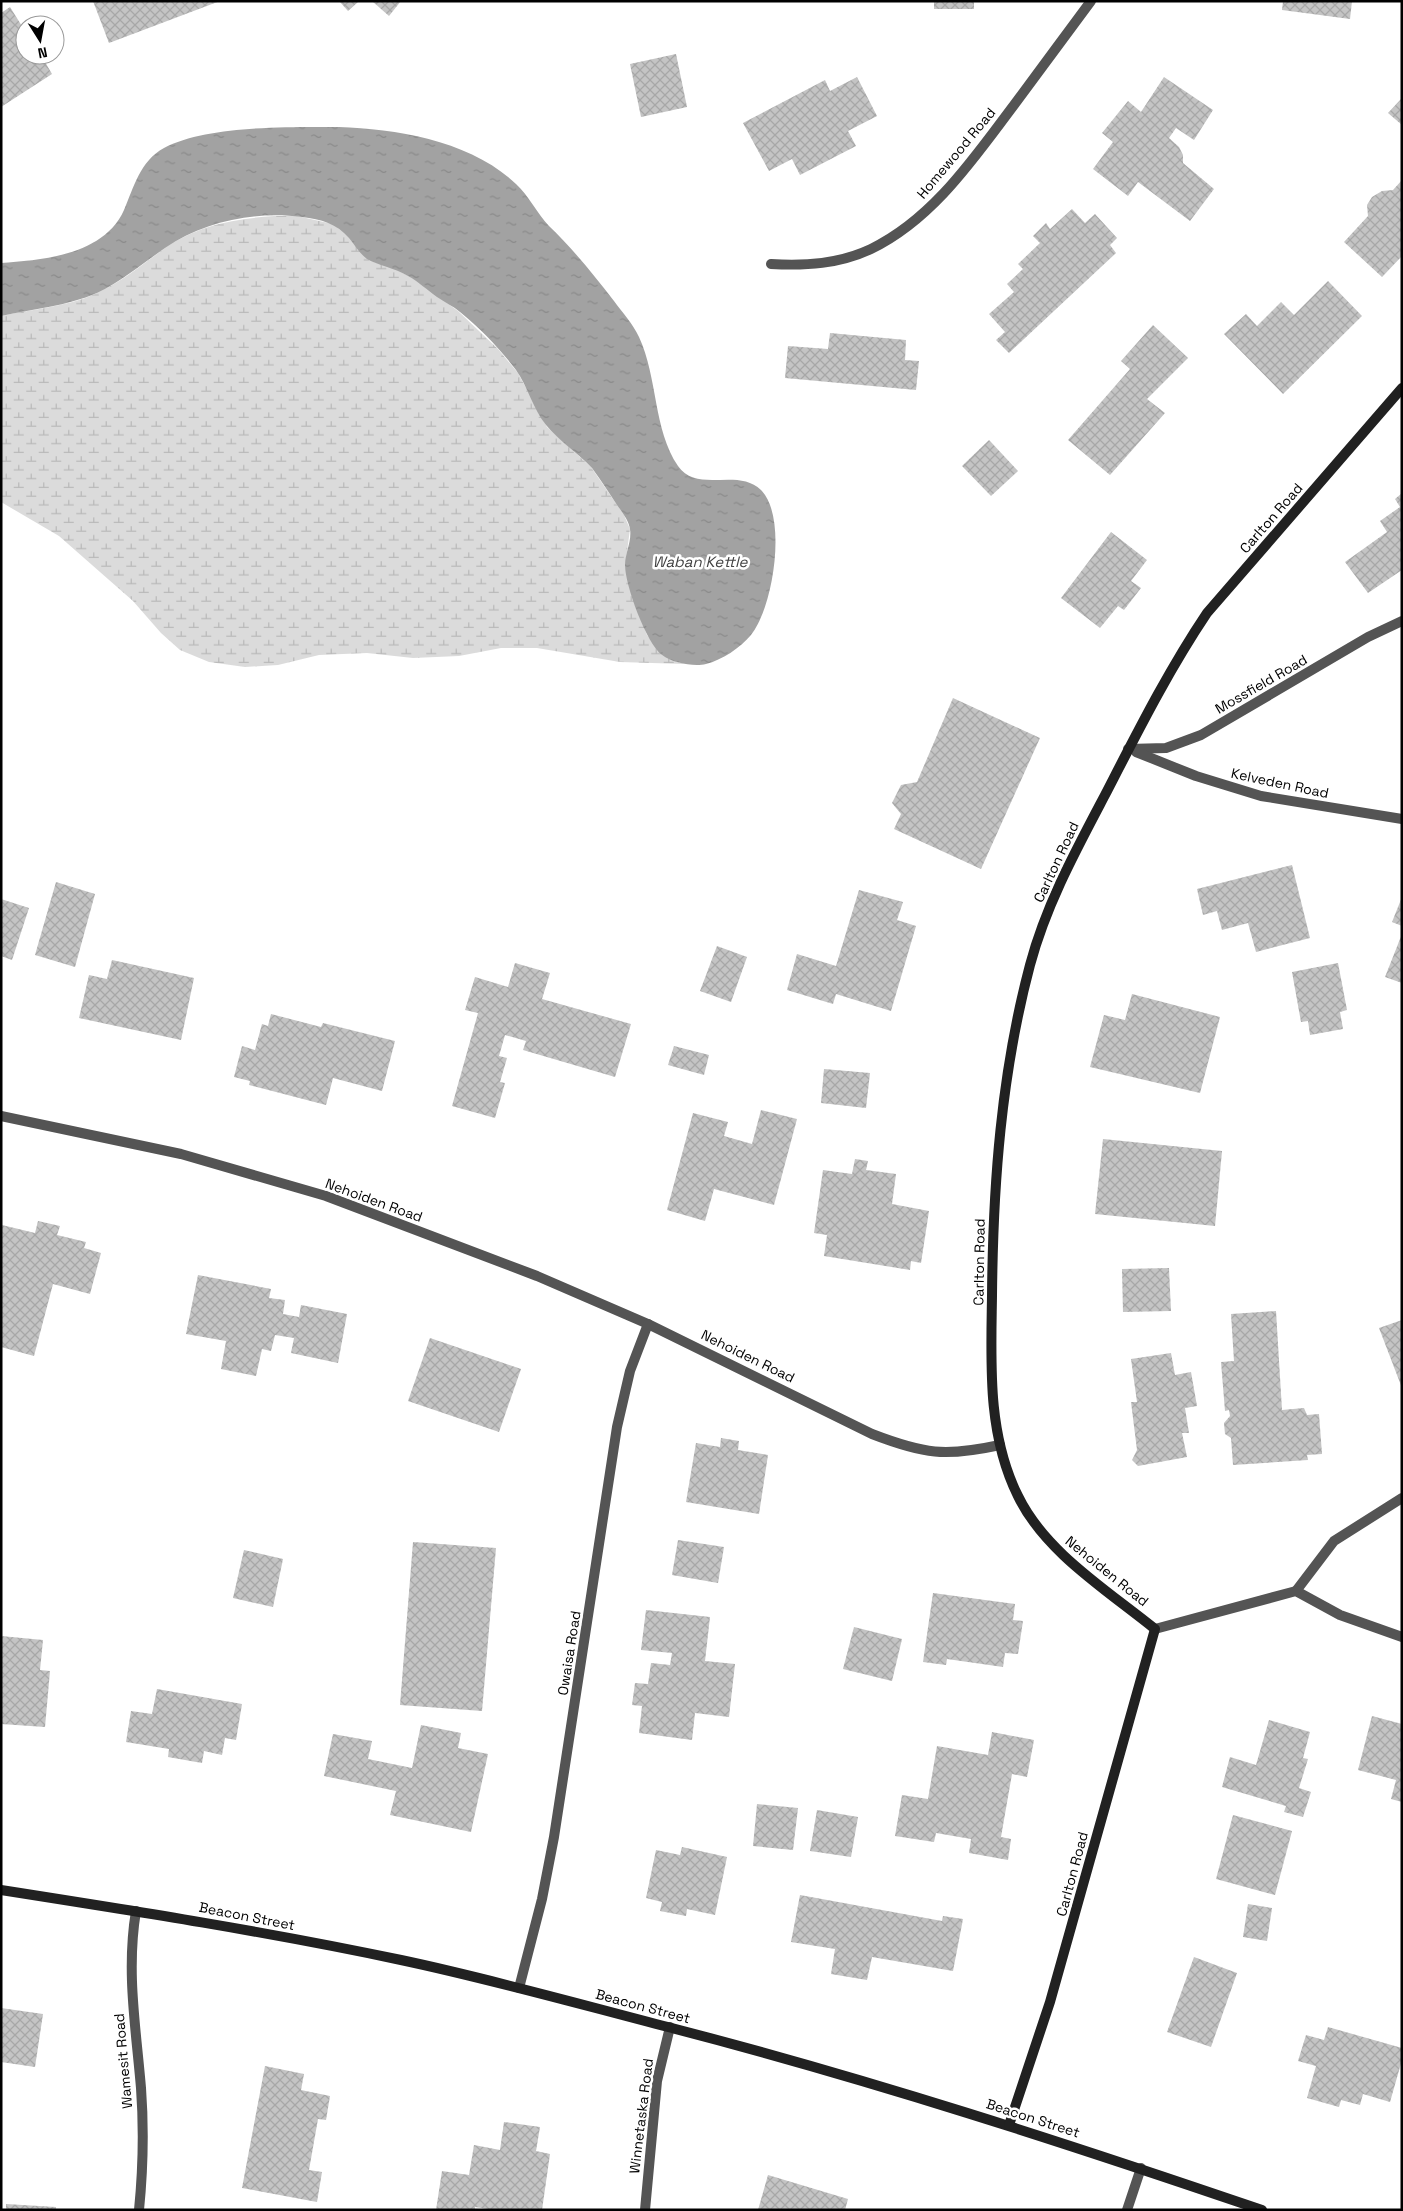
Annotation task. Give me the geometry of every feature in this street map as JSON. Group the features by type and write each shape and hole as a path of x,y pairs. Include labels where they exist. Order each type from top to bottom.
{"street":[{"name":"Homewood Road","path":"771,264 817,264 845,259 870,250 911,224 930,207 974,157 1091,1"},
{"name":"Carlton Road","path":"1000,1445 995,1418 991,1358 993,1207 996,1162 1013,1044 1030,964 1050,905 1065,870 1128,749 1176,661 1208,613 1402,388"},
{"name":"Mossfield Road","path":"1128,749 1166,748 1201,735 1368,637 1402,621"},
{"name":"Kelveden Road","path":"1128,749 1196,776 1261,796 1402,819"},
{"name":"Nehoiden Road","path":"1,1116 181,1154 284,1183 477,1253 648,1324 872,1434 898,1444 941,1454 959,1453 1000,1445 1018,1497 1047,1539 1066,1558 1155,1629"},
{"name":"Owaisa Road","path":"519,1988 542,1899 554,1837 617,1426 630,1371 648,1324"},
{"path":"1155,1629 1296,1591 1334,1541 1402,1498"},
{"path":"1296,1591 1340,1615 1402,1637"},
{"name":"Carlton Road","path":"1008,2125 1056,1983 1155,1629"},
{"name":"Beacon Street","path":"1,1890 136,1910 382,1956 519,1988 860,2078 1141,2168 1262,2210"},
{"name":"Wamesit Road","path":"136,1910 131,1941 130,1977 141,2091 143,2137 139,2210"},
{"name":"Winnetaska Road","path":"645,2210 656,2089 670,2027"},
{"path":"1127,2210 1141,2168"}],"green space":[{"path":"274,216 297,216 333,224 347,235 370,261 392,267 414,279 458,311 498,349 518,373 547,427 591,467 624,515 630,529 625,567 635,605 647,635 662,655 684,664 620,662 537,648 501,648 459,656 413,658 367,653 319,655 278,665 245,667 209,662 180,650 161,633 133,601 59,536 1,502 1,316 61,305 95,294 123,279 178,240 203,229 231,221"}],"water":[{"name":"Waban Kettle","path":"339,127 385,131 433,140 478,157 498,169 516,184 545,221 591,271 637,332 650,369 664,436 678,466 686,474 696,478 707,480 741,480 761,490 769,503 774,520 776,541 771,584 766,605 759,622 747,640 736,649 718,660 701,665 690,665 667,658 656,649 643,627 632,599 626,574 626,556 630,538 628,523 592,468 546,425 516,370 475,325 412,278 367,259 344,233 328,223 316,219 284,216 248,217 230,220 196,231 180,239 123,278 97,293 62,304 1,316 1,263 53,257 87,246 102,237 115,225 124,210 143,167 156,153 164,148 182,140 225,131"}],"building":[{"path":"93,1 220,1 109,43"},
{"path":"339,1 359,1 348,11"},
{"path":"372,1 401,1 389,16"},
{"path":"934,1 974,1 974,9 934,9"},
{"path":"1283,1 1352,1 1350,19 1282,10"},
{"path":"10,7 15,15 15,65 47,65 52,74 1,107 1,13"},
{"path":"676,54 687,107 641,117 630,64"},
{"path":"857,77 877,116 848,131 856,146 800,175 792,159 769,171 743,123 825,80 830,91"},
{"path":"1164,77 1213,110 1194,140 1176,128 1169,138 1179,147 1183,155 1183,163 1214,189 1190,221 1138,182 1128,196 1093,169 1113,142 1102,133 1128,101 1141,112"},
{"path":"1402,98 1402,125 1388,113"},
{"path":"1402,180 1402,256 1382,277 1344,242 1368,216 1367,205 1372,197 1382,191 1393,190"},
{"path":"1072,209 1085,223 1095,214 1117,238 1110,245 1116,253 1009,353 996,340 1005,332 989,314 1014,292 1007,284 1023,269 1018,264 1040,243 1033,236 1046,223 1050,229"},
{"path":"1328,281 1362,316 1283,394 1224,334 1246,314 1257,326 1281,302 1294,315"},
{"path":"1153,325 1188,358 1147,399 1165,413 1110,475 1068,440 1130,369 1121,361"},
{"path":"830,333 906,340 905,360 919,361 916,390 785,378 788,346 828,349"},
{"path":"989,440 1018,471 991,496 962,466"},
{"path":"1402,493 1402,570 1368,593 1345,562 1387,532 1380,521 1400,507 1395,499"},
{"path":"1111,532 1147,560 1131,581 1141,588 1124,610 1118,606 1100,628 1061,598"},
{"path":"953,698 1040,738 981,869 894,829 901,814 892,803 901,785 917,782"},
{"path":"1292,865 1310,938 1256,952 1248,923 1222,930 1217,911 1203,915 1197,889"},
{"path":"56,882 95,894 75,967 35,955"},
{"path":"859,890 903,902 897,920 916,926 891,1011 836,994 833,1004 787,990 797,954 836,966"},
{"path":"1402,897 1402,926 1392,922"},
{"path":"1,899 29,908 12,960 1,956"},
{"path":"1402,934 1402,983 1385,977"},
{"path":"717,946 747,957 731,1002 700,991"},
{"path":"112,960 194,978 181,1040 79,1018 89,975 107,979"},
{"path":"515,963 550,973 542,999 631,1024 615,1077 523,1050 526,1041 505,1035 499,1056 507,1058 500,1082 505,1083 495,1118 452,1106 478,1013 465,1010 475,977 508,987"},
{"path":"1338,963 1347,1010 1340,1012 1343,1029 1310,1035 1308,1021 1301,1022 1292,972"},
{"path":"1132,994 1220,1017 1200,1093 1090,1067 1104,1015 1125,1020"},
{"path":"271,1014 321,1027 323,1023 395,1041 382,1091 333,1078 326,1105 249,1085 250,1081 234,1077 242,1046 255,1050 262,1024 268,1026"},
{"path":"674,1046 709,1055 704,1075 668,1065"},
{"path":"824,1069 870,1073 866,1108 821,1103"},
{"path":"761,1110 797,1119 774,1205 714,1189 705,1221 667,1210 693,1113 728,1122 724,1136 752,1144"},
{"path":"1103,1139 1222,1151 1215,1226 1095,1214"},
{"path":"855,1159 868,1161 866,1170 896,1174 892,1204 929,1211 921,1263 911,1261 910,1270 824,1256 827,1235 814,1233 823,1170 852,1174"},
{"path":"38,1221 60,1226 57,1235 86,1242 84,1248 101,1253 90,1294 53,1284 34,1356 1,1347 1,1229 2,1225 35,1233"},
{"path":"1169,1268 1171,1311 1123,1312 1122,1269"},
{"path":"198,1275 271,1289 269,1298 285,1300 283,1314 299,1317 301,1305 347,1314 338,1363 291,1353 294,1338 275,1335 271,1351 262,1349 256,1376 221,1369 226,1341 186,1334"},
{"path":"1276,1311 1282,1410 1304,1408 1307,1415 1319,1414 1322,1454 1307,1455 1308,1460 1233,1465 1231,1438 1225,1434 1224,1423 1230,1416 1229,1410 1225,1411 1221,1362 1234,1361 1231,1314"},
{"path":"1402,1320 1402,1388 1379,1328"},
{"path":"430,1338 521,1369 499,1432 408,1401"},
{"path":"1171,1353 1175,1375 1191,1372 1197,1406 1185,1408 1189,1433 1182,1433 1187,1457 1138,1466 1132,1460 1137,1450 1131,1402 1137,1402 1131,1359"},
{"path":"721,1438 739,1441 738,1450 768,1455 759,1514 686,1502 696,1443 720,1447"},
{"path":"678,1540 724,1547 718,1583 672,1575"},
{"path":"413,1542 496,1548 482,1711 400,1705"},
{"path":"244,1550 283,1559 273,1607 233,1598"},
{"path":"933,1593 1015,1604 1013,1620 1023,1621 1018,1654 1005,1653 1003,1667 947,1659 946,1665 923,1662"},
{"path":"646,1610 710,1617 705,1661 735,1664 729,1717 695,1713 692,1740 639,1733 642,1706 632,1705 635,1683 648,1684 651,1663 670,1665 672,1653 641,1650"},
{"path":"854,1627 902,1639 892,1681 843,1669"},
{"path":"1,1636 43,1640 40,1670 50,1671 45,1727 1,1724"},
{"path":"157,1689 242,1704 236,1740 225,1738 222,1755 204,1751 202,1763 168,1757 169,1749 126,1742 131,1711 152,1714"},
{"path":"1372,1716 1402,1724 1402,1802 1391,1799 1396,1780 1358,1770"},
{"path":"1269,1720 1310,1732 1303,1758 1308,1759 1299,1788 1311,1792 1303,1817 1284,1812 1286,1806 1222,1787 1230,1757 1256,1765"},
{"path":"421,1725 461,1733 458,1748 488,1754 471,1832 390,1815 396,1791 324,1776 333,1734 372,1741 368,1759 412,1768"},
{"path":"992,1732 1034,1740 1027,1777 1012,1774 1001,1837 1011,1839 1008,1860 969,1853 971,1839 936,1833 934,1842 895,1836 902,1795 928,1799 937,1746 988,1755"},
{"path":"757,1804 798,1808 793,1850 753,1846"},
{"path":"817,1810 858,1817 851,1857 810,1851"},
{"path":"1233,1815 1292,1831 1275,1895 1216,1879"},
{"path":"682,1847 727,1857 715,1915 687,1909 686,1916 660,1911 662,1902 646,1898 656,1850 680,1855"},
{"path":"800,1895 942,1921 943,1916 963,1919 953,1971 872,1957 867,1980 831,1974 835,1949 791,1942"},
{"path":"1248,1904 1272,1908 1267,1941 1243,1937"},
{"path":"1194,1957 1237,1973 1211,2047 1167,2032"},
{"path":"1,2008 43,2014 35,2067 1,2062"},
{"path":"1328,2027 1402,2048 1402,2060 1390,2102 1363,2094 1360,2105 1341,2100 1339,2107 1307,2098 1316,2066 1298,2061 1306,2035 1324,2040"},
{"path":"265,2066 304,2074 301,2090 330,2096 326,2120 318,2119 309,2170 322,2172 317,2202 242,2188"},
{"path":"504,2122 540,2127 536,2151 550,2154 542,2210 495,2210 475,2207 475,2210 436,2210 442,2171 469,2175 474,2145 500,2150"},
{"path":"768,2175 848,2199 845,2210 758,2210"},
{"path":"6,2204 56,2207 56,2210 6,2210"}]}
